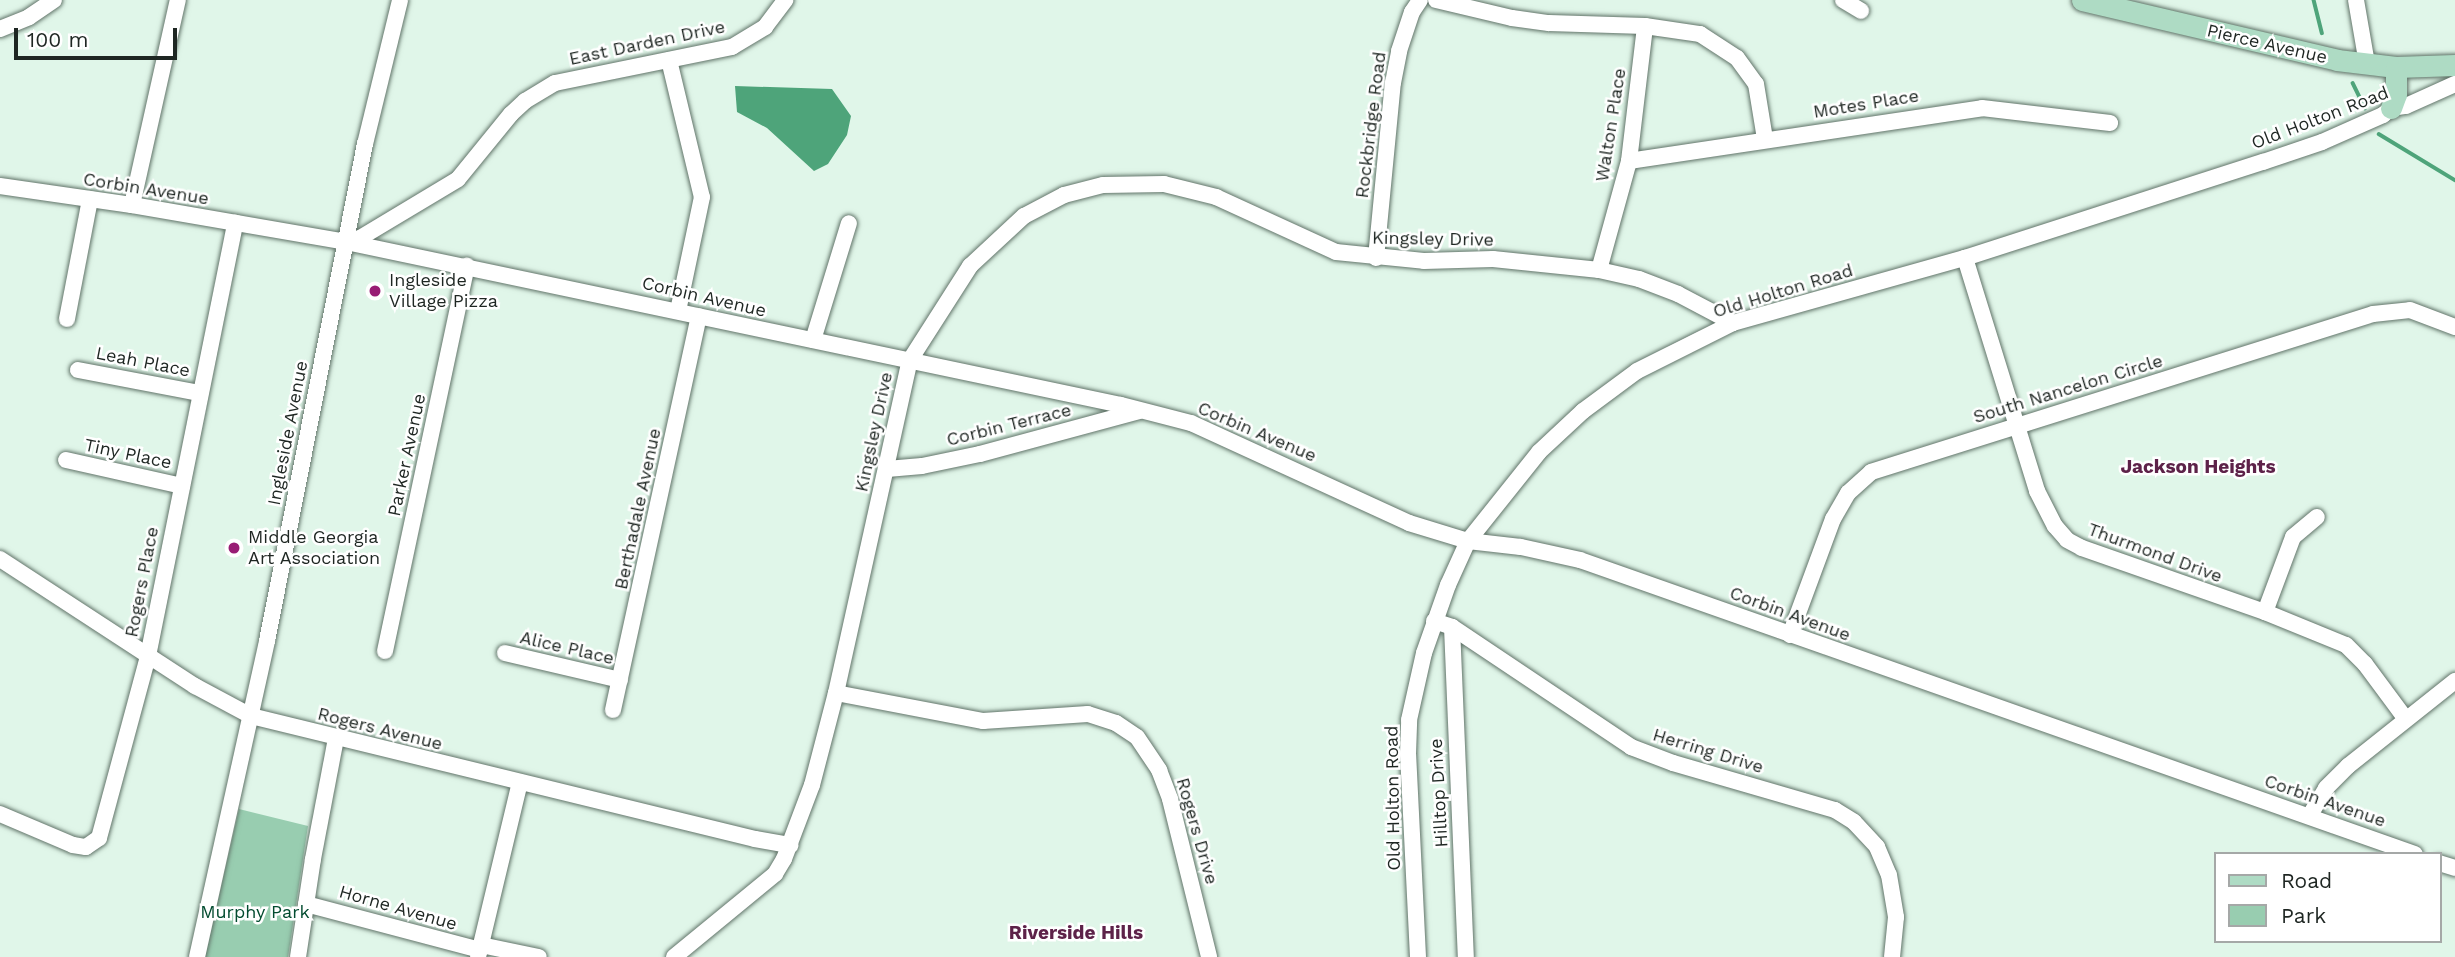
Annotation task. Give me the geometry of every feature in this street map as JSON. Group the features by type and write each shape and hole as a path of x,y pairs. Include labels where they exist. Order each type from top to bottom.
{"main road":[{"name":"Pierce Avenue","path":"2082,0 2292,51 2396,67 2455,65"},
{"path":"2391,108 2396,94 2396,67"}],"street":[{"path":"0,29 29,17 54,0"},
{"path":"132,205 178,0"},
{"name":"Ingleside Avenue","path":"197,957 251,716 365,144 400,0"},
{"name":"East Darden Drive","path":"346,242 360,238 455,181 524,101 547,87 569,79 732,47 751,38 765,27 785,0"},
{"name":"Rockbridge Road","path":"1376,258 1393,83 1412,12 1420,0"},
{"path":"1436,0 1480,12 1549,23 1645,26 1700,34 1737,58 1756,84 1765,139"},
{"path":"1843,0 1861,11"},
{"path":"2356,0 2367,64"},
{"name":"Walton Place","path":"1599,270 1629,161 1645,26"},
{"path":"669,61 702,197 678,311"},
{"name":"Old Holton Road","path":"1418,957 1408,743 1415,689 1434,621 1468,541 1539,452 1583,411 1637,371 1733,323 1965,258 2322,142 2383,116 2391,108 2406,106 2455,84"},
{"name":"Motes Place","path":"1629,161 1982,108 2110,124"},
{"name":"Kingsley Drive","path":"674,957 775,874 790,845 812,785 836,693 910,360 970,267 1001,234 1045,204 1103,185 1138,183 1186,188 1216,197 1336,252 1376,258 1493,259 1599,270 1639,279 1678,294 1733,323"},
{"name":"Corbin Avenue","path":"0,186 132,205 467,266 1191,423 1409,523 1468,541 1521,547 1580,560 2410,852"},
{"path":"67,319 90,199"},
{"name":"Rogers Place","path":"0,814 73,845 86,847 94,844 103,828 148,656 235,223"},
{"path":"813,340 849,223"},
{"name":"Thurmond Drive","path":"1965,258 2037,491 2055,526 2067,540 2082,548 2265,612 2346,645 2365,664 2405,718"},
{"name":"Parker Avenue","path":"385,651 467,266"},
{"name":"South Nancelon Circle","path":"1790,635 1833,519 1855,484 1871,472 2373,314 2410,310 2455,327"},
{"name":"Berthadale Avenue","path":"613,710 699,316"},
{"name":"Leah Place","path":"78,370 200,393"},
{"name":"Corbin Terrace","path":"887,468 922,466 979,454 1139,411"},
{"name":"Tiny Place","path":"66,460 182,486"},
{"path":"2265,612 2292,537 2317,517"},
{"name":"Rogers Avenue","path":"0,559 195,686 251,716 790,845"},
{"name":"Herring Drive","path":"1434,621 1452,627 1631,747 1673,763 1835,810 1854,822 1877,847 1889,875 1896,917 1892,957"},
{"name":"Hilltop Drive","path":"1452,627 1466,957"},
{"name":"Alice Place","path":"505,653 620,680"},
{"path":"2310,815 2326,788 2347,766 2455,681"},
{"name":"Rogers Drive","path":"836,693 983,721 1088,714 1116,723 1138,737 1159,770 1170,799 1209,957"},
{"path":"298,957 336,738"},
{"path":"480,951 520,782"},
{"name":"Horne Avenue","path":"306,904 480,951 539,957"}],"green space":[{"name":"Murphy Park","path":"239,809 308,826 288,957 205,957"}],"shaded area":[{"path":"735,86 832,89 851,116 847,135 828,164 814,171 767,128 737,112"}],"waterway":[{"path":"2314,0 2322,33"},
{"path":"2353,83 2365,108"},
{"path":"2379,134 2455,180"}],"place":[{"name":"Ingleside Village Pizza","path":"375,291"},
{"name":"Middle Georgia Art Association","path":"234,548"}],"district":[{"name":"Jackson Heights","path":"2198,467"},
{"name":"Riverside Hills","path":"1076,933"}]}
